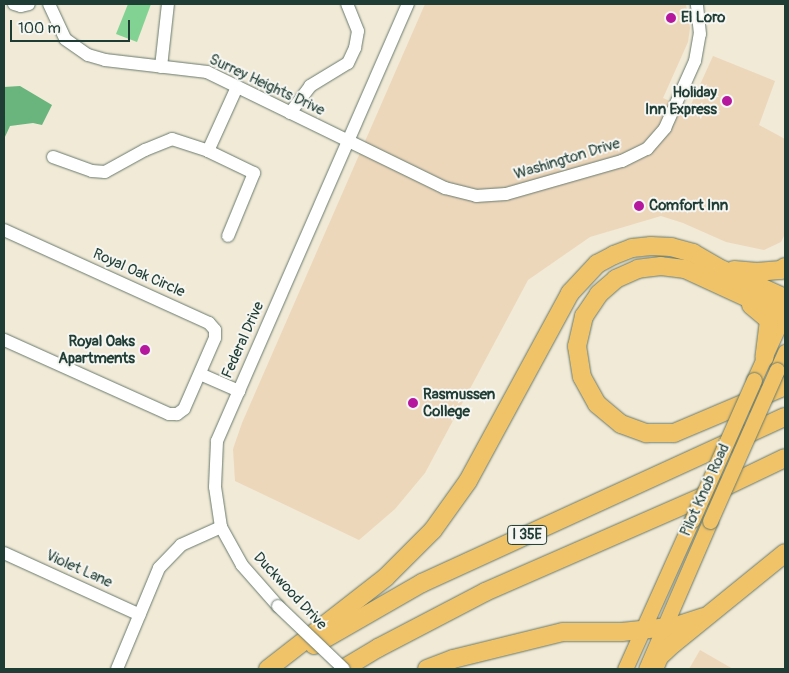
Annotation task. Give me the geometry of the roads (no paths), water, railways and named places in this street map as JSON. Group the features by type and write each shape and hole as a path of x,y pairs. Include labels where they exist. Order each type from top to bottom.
{"highway":[{"path":"268,669 386,577 433,530 468,481 570,293 597,264 632,248 651,246 671,247 693,253 785,310"},
{"path":"785,310 733,291 686,269 661,266 638,269 616,279 599,294 584,316 578,346 582,377 597,404 621,424 646,433 674,433 785,386"},
{"path":"723,270 757,272 781,270 785,267"},
{"path":"733,291 769,320 764,358"},
{"name":"I 35E","path":"278,669 330,635 422,583 785,417"},
{"name":"I 35E","path":"343,669 378,648 485,592 716,491 785,458"},
{"path":"654,669 659,656 706,615 785,553"},
{"path":"427,669 453,659 563,632 622,632 676,626 706,615 717,616 730,612 785,566"}],"main road":[{"name":"Pilot Knob Road","path":"626,669 785,310"},
{"name":"Pilot Knob Road","path":"646,669 663,626 785,352"}],"street":[{"path":"14,4 21,6 29,4"},
{"name":"Surrey Heights Drive","path":"49,4 65,39 88,55 105,60 207,72 348,141"},
{"path":"161,67 168,4"},
{"path":"290,113 310,86 348,63 355,48 358,31 347,4"},
{"name":"Federal Drive","path":"220,527 215,487 217,441 408,4"},
{"name":"Washington Drive","path":"348,141 445,188 476,196 506,194 622,162 647,149 665,128 695,61 700,34 697,4"},
{"path":"208,152 237,86"},
{"path":"53,157 92,171 105,172 145,150 172,139 208,152 254,173 228,236"},
{"name":"Royal Oak Circle","path":"4,230 209,323 215,330 215,338 200,374 184,409 177,414 169,414 4,340"},
{"path":"200,374 238,391"},
{"path":"117,669 159,568 181,544 220,527"},
{"name":"Duckwood Drive","path":"220,527 242,565 278,606 343,669"},
{"name":"Violet Lane","path":"4,553 140,615"}],"place":[{"name":"El Loro","path":"671,18"},
{"name":"Holiday Inn Express","path":"727,101"},
{"name":"Comfort Inn","path":"639,206"},
{"name":"Royal Oaks Apartments","path":"145,350"},
{"name":"Rasmussen College","path":"413,403"}]}
